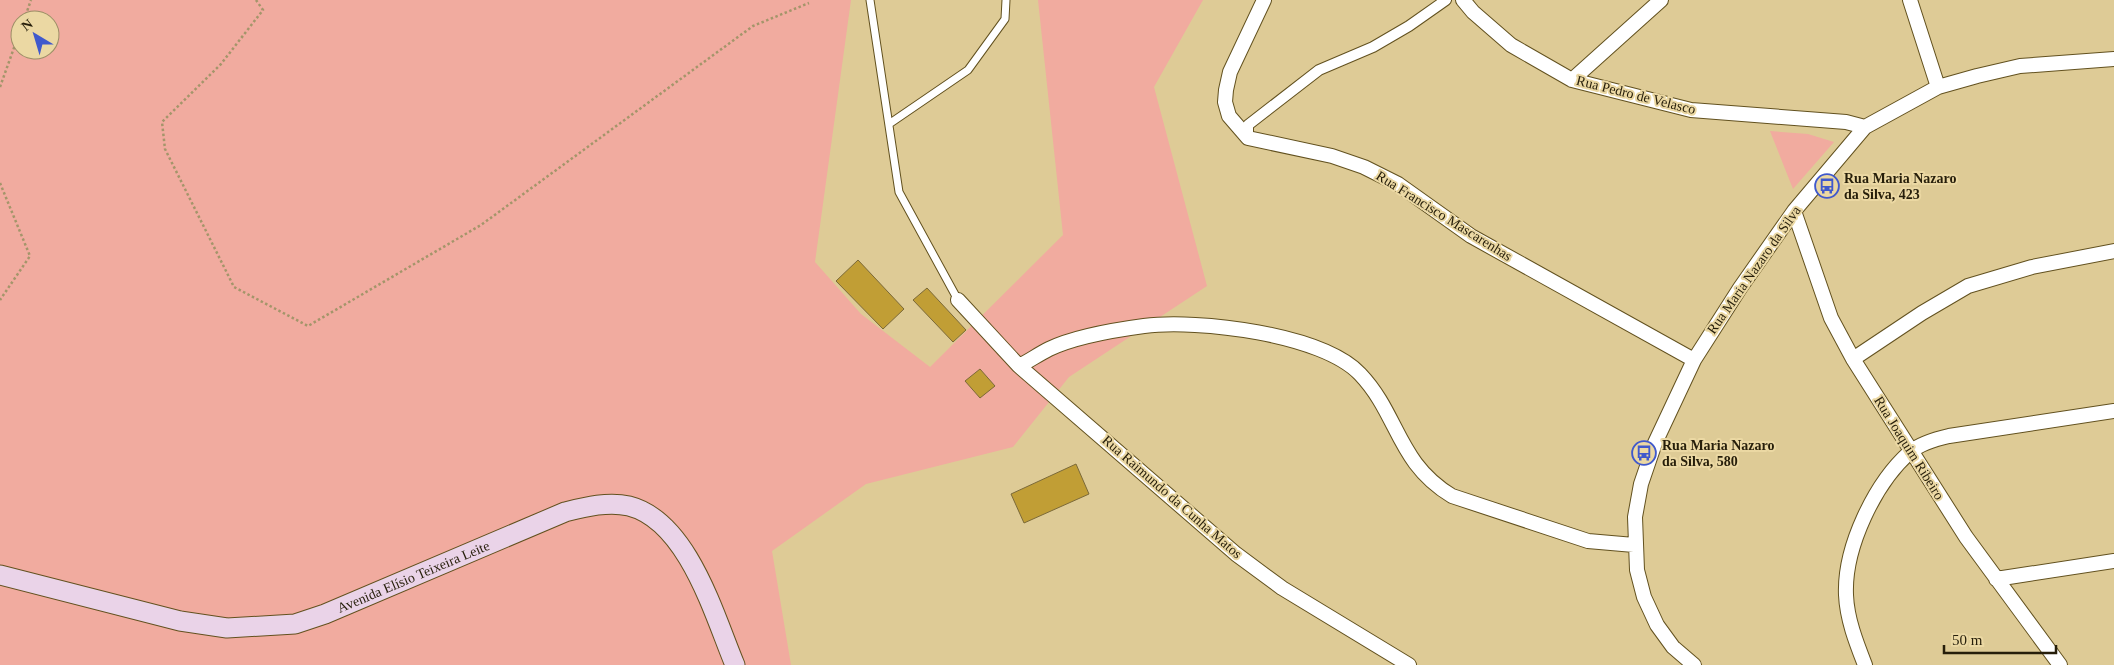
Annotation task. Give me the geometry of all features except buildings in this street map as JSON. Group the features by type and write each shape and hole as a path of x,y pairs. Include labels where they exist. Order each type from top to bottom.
{"main road":[{"name":"Avenida Elísio Teixeira Leite","path":"0,575 180,621 227,628 295,624 325,614 565,512 595,505 628,506 645,512 662,524 698,573 735,665"}],"street":[{"path":"1264,0 1230,72 1226,90 1229,116 1243,134 1248,126 1319,70 1374,47 1446,0"},
{"name":"Rua Pedro de Velasco","path":"1463,0 1473,12 1512,45 1572,80 1691,110 1846,122 1865,127"},
{"path":"1572,80 1661,0"},
{"path":"1910,0 1938,86"},
{"name":"Rua Maria Nazaro da Silva","path":"1694,665 1673,647 1657,625 1644,596 1637,570 1634,545 1635,517 1641,484 1655,443 1694,360 1794,211 1865,127 1938,86 2020,66 2114,59"},
{"name":"Rua Francisco Mascarenhas","path":"1243,134 1332,156 1364,167 1398,184 1471,236 1694,360"},
{"name":"Rua Joaquim Ribeiro","path":"1794,211 1831,318 1853,360 1996,579 2060,665"},
{"path":"1853,360 1922,313 1968,286 2032,267 2114,251"},
{"name":"Rua Raimundo da Cunha Matos","path":"958,300 1020,366 1236,554 1282,588 1409,665"},
{"path":"1020,366 1050,348 1072,341 1145,326 1188,325 1266,333 1315,347 1341,359 1359,373 1373,389 1410,458 1433,485 1452,496 1588,540 1634,545"},
{"path":"1865,665 1851,628 1846,594 1850,559 1858,527 1877,492 1911,451 1931,440 1949,436 2114,411"},
{"path":"1996,579 2114,561"}],"lane":[{"path":"870,0 900,192 958,300"},
{"path":"889,124 968,70 1005,19 1006,0"}],"path":[{"path":"256,0 263,10 222,64 162,122 165,149 234,287 308,326 481,225 753,26 809,3"},
{"path":"0,87 10,59"},
{"path":"0,183 30,256 0,300"}],"shaded area":[{"path":"0,0 851,0 815,262 861,314 930,367 1063,235 1038,0 1203,0 1154,87 1207,286 1069,377 1013,447 866,484 772,551 791,665 0,665"},
{"path":"1770,131 1808,134 1834,142 1793,189"}],"place":[{"name":"Rua Maria Nazaro da Silva, 423","path":"1827,186"},
{"name":"Rua Maria Nazaro da Silva, 580","path":"1644,453"}]}
